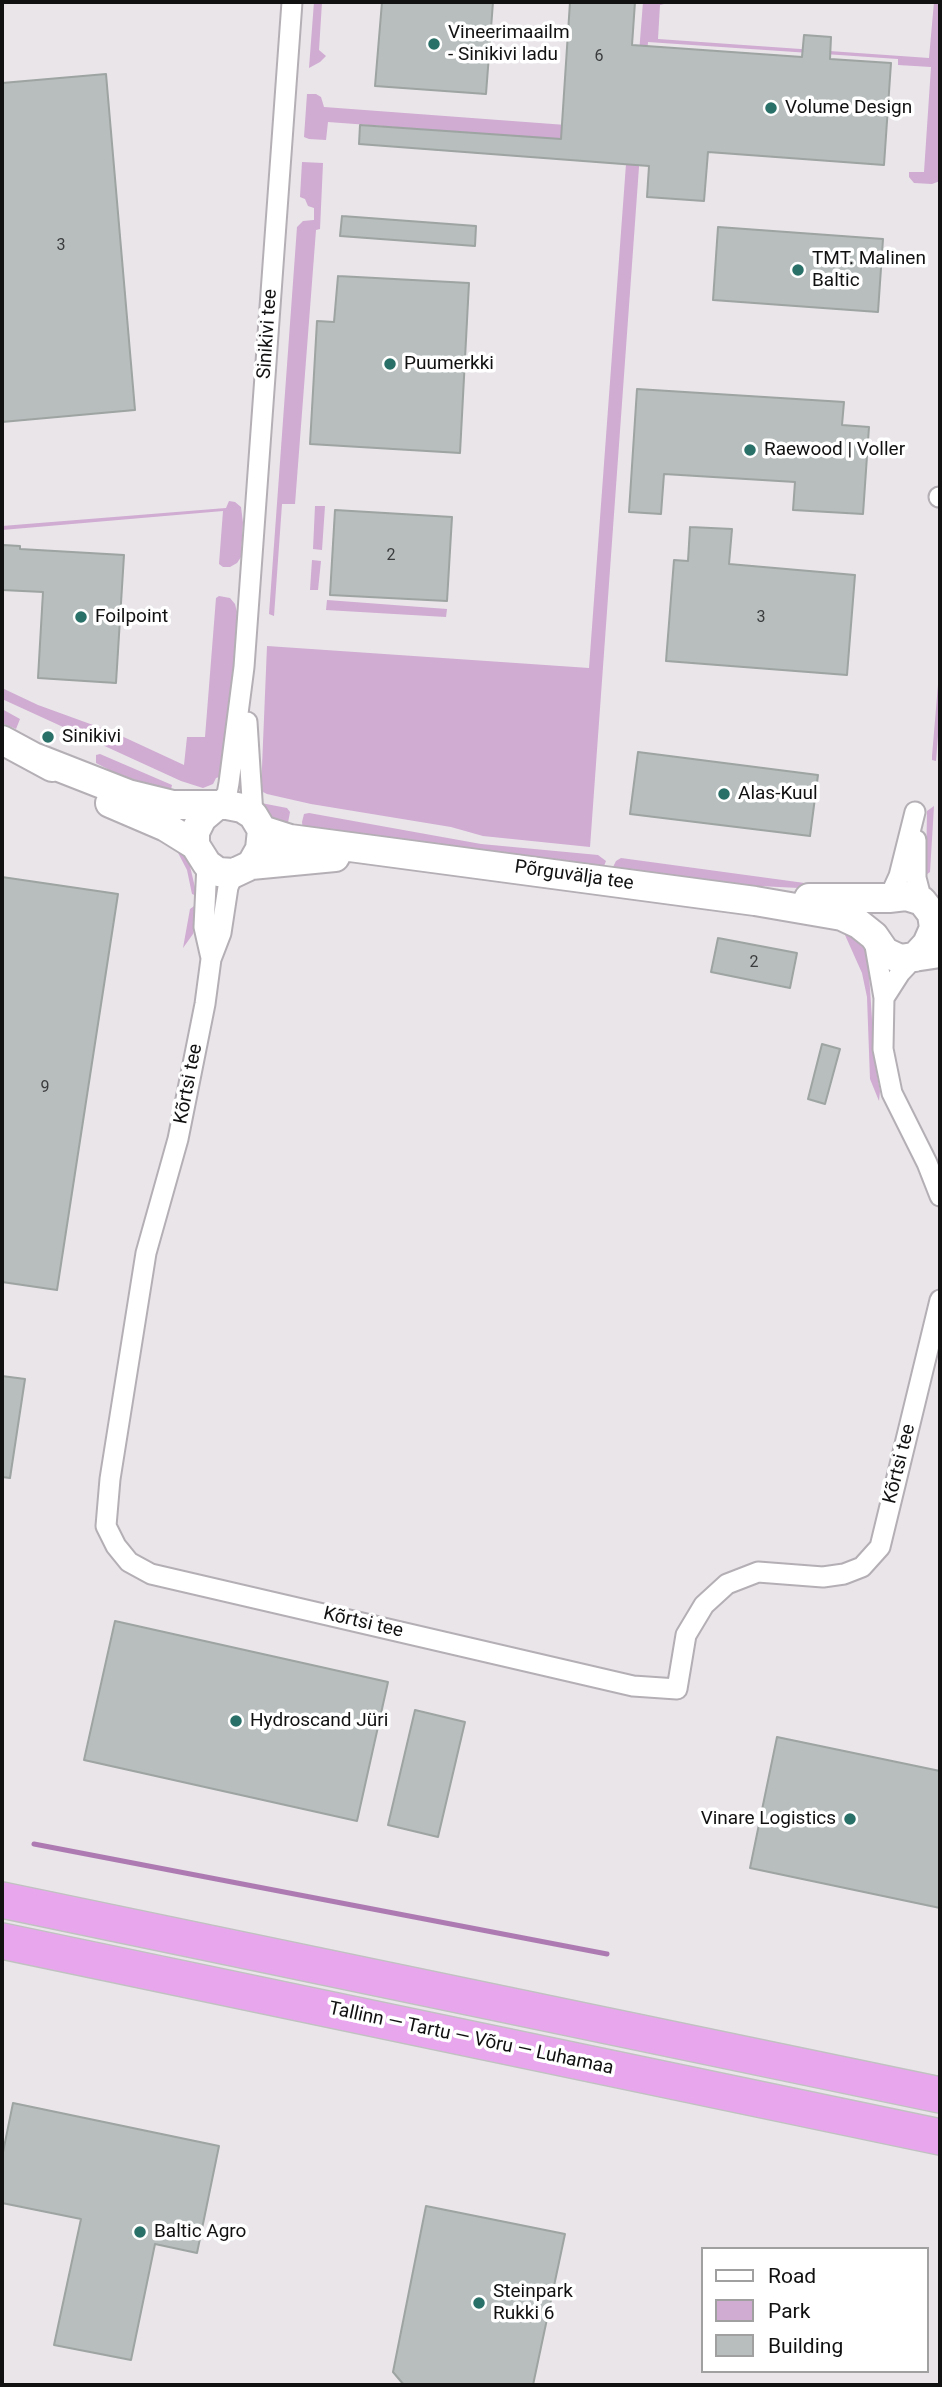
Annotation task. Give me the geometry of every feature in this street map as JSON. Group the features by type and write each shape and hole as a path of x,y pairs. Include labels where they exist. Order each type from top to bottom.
{"highway":[{"name":"Tallinn — Tartu — Võru — Luhamaa","path":"2,1899 940,2095"},
{"name":"Tallinn — Tartu — Võru — Luhamaa","path":"2,1941 940,2137"}],"street":[{"name":"Sinikivi tee","path":"215,807 227,794 244,667 292,2"},
{"name":"Sinikivi tee","path":"244,667 258,823"},
{"path":"2,740 114,805 166,827 218,872 243,869 260,849 258,823 242,808 173,805 140,797 36,758"},
{"path":"201,855 195,832 202,818 215,807"},
{"path":"928,955 927,944 934,928 931,911 916,878 915,812 899,876 889,898 878,909 874,936 884,998 883,1049 892,1093 927,1163 940,1196"},
{"name":"Põrguvälja tee","path":"258,823 290,839 755,901 842,916 859,924 874,936"},
{"name":"Põrguvälja tee","path":"243,869 393,854"},
{"name":"Kõrtsi tee","path":"201,855 204,927 211,959"},
{"name":"Kõrtsi tee","path":"243,869 228,887 221,933 211,959 205,1004 178,1139 146,1253 110,1479 106,1526 116,1546 129,1562 151,1574 633,1686 677,1689 687,1635 704,1605 727,1584 758,1572 823,1577 844,1574 862,1567 880,1547 940,1300"},
{"path":"889,898 906,896 931,911"},
{"name":"Põrguvälja tee","path":"755,901 889,898"},
{"path":"874,936 885,952 900,959 928,955"},
{"path":"884,998 900,973 928,955"}],"green space":[{"path":"314,2 322,2 319,50 326,56 309,68"},
{"path":"643,2 664,2 660,5 658,39 929,58 934,2 940,2 940,181 932,184 914,183 909,177 909,172 924,172 931,67 898,65 898,59 648,42 590,847 483,836 451,827 267,794 261,791 267,646 589,668 626,164 627,144 328,122 326,140 309,139 304,137 307,94 321,97 324,107 633,130"},
{"path":"302,162 323,163 320,229 316,230 295,504 282,504 274,616 269,614 297,227 303,221 314,220 314,208 308,206 305,199 300,197"},
{"path":"229,501 241,507 243,523 241,557 230,567 219,564 223,511 2,530 2,526 226,508"},
{"path":"315,506 325,506 322,550 313,549"},
{"path":"312,560 321,561 318,590 310,590"},
{"path":"216,598 230,598 237,612 226,775 216,778 213,784 203,788 181,781 2,699 2,688 38,705 115,733 184,765 187,737 205,737"},
{"path":"327,600 447,609 446,617 326,610"},
{"path":"940,661 936,761 932,760 932,756"},
{"path":"2,709 20,719 16,729 2,723"},
{"path":"100,754 172,785 169,798 96,763 96,755"},
{"path":"261,803 287,808 290,812 287,828 276,823"},
{"path":"934,806 930,872 926,875 927,811"},
{"path":"304,814 481,844 598,855 606,861 604,866 303,830"},
{"path":"179,844 189,862 197,896 192,894 187,870 175,847"},
{"path":"621,858 834,887 839,890 719,884 613,867"},
{"path":"197,904 197,921 193,934 183,948 190,909"},
{"path":"845,927 862,940 868,959 879,1101 870,1079 867,997 862,973 845,935"}],"building":[{"name":"Vineerimaailm - Sinikivi ladu","path":"382,2 493,2 486,94 375,86"},
{"path":"570,2 635,2 632,45 802,57 804,35 831,37 830,59 891,63 884,165 708,152 704,201 647,197 649,166 359,144 360,125 561,139"},
{"path":"106,74 135,410 2,422 2,83"},
{"path":"342,216 476,226 475,246 340,236"},
{"name":"TMT. Malinen Baltic","path":"718,227 883,239 878,312 713,300"},
{"name":"Puumerkki","path":"338,276 469,283 460,453 310,444 317,321 334,322"},
{"name":"Raewood | Voller","path":"637,389 844,402 842,425 869,427 863,514 793,510 795,482 664,474 661,514 629,512"},
{"path":"335,510 452,517 447,601 330,595"},
{"path":"690,527 732,529 729,564 855,575 847,675 666,661 674,560 688,561"},
{"name":"Foilpoint","path":"3,545 20,546 20,549 124,555 116,683 38,678 43,592 2,590"},
{"name":"Alas-Kuul","path":"638,752 818,775 810,836 630,814"},
{"path":"2,877 118,894 57,1290 2,1282"},
{"path":"718,938 797,953 790,988 711,972"},
{"path":"822,1044 840,1049 825,1104 808,1099"},
{"path":"2,1376 25,1379 10,1478 2,1477"},
{"name":"Hydroscand Jüri","path":"115,1621 388,1682 357,1821 84,1760"},
{"path":"415,1710 465,1722 438,1837 388,1825"},
{"name":"Vinare Logistics","path":"777,1737 940,1771 940,1908 750,1868"},
{"name":"Baltic Agro","path":"13,2103 219,2146 197,2253 155,2244 131,2360 54,2345 81,2219 2,2203 2,2157"},
{"name":"Steinpark Rukki 6","path":"426,2206 565,2234 533,2385 404,2385 393,2372"}],"waterway":[{"path":"34,1844 607,1954"}],"place":[{"name":"Vineerimaailm - Sinikivi ladu","path":"434,44"},
{"name":"Volume Design","path":"771,108"},
{"name":"TMT. Malinen Baltic","path":"798,270"},
{"name":"Puumerkki","path":"390,364"},
{"name":"Raewood | Voller","path":"750,450"},
{"name":"Foilpoint","path":"81,617"},
{"name":"Sinikivi","path":"48,737"},
{"name":"Alas-Kuul","path":"724,794"},
{"name":"Hydroscand Jüri","path":"236,1721"},
{"name":"Vinare Logistics","path":"850,1819"},
{"name":"Baltic Agro","path":"140,2232"},
{"name":"Steinpark Rukki 6","path":"479,2303"}]}
